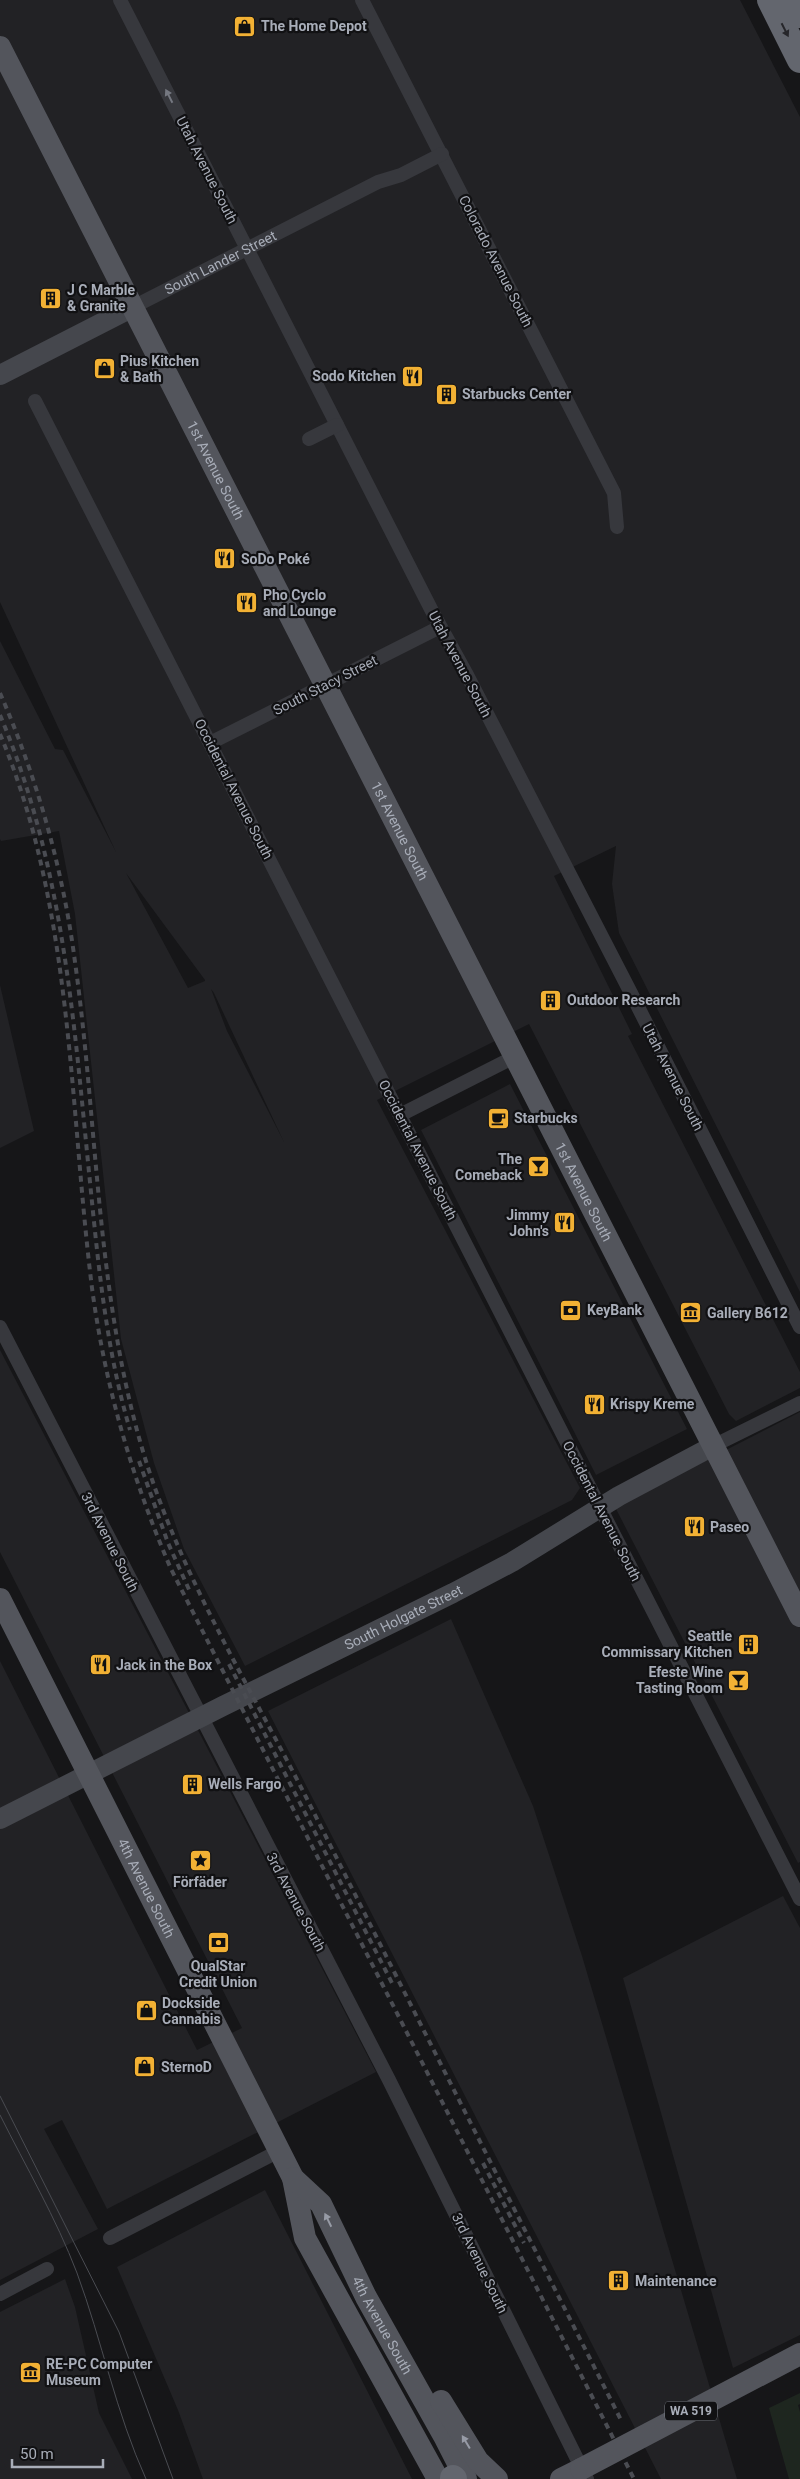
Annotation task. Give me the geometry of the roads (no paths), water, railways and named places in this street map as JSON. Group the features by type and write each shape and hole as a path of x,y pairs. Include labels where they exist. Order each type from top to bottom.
{"highway":[{"path":"770,0 800,60"},
{"path":"792,0 800,15"}],"main road":[{"name":"1st Avenue South","path":"0,47 800,1616"},
{"name":"South Lander Street","path":"0,375 132,307"},
{"name":"South Holgate Street","path":"0,1820 200,1717 453,1593 512,1562 600,1507 713,1446"},
{"name":"4th Avenue South","path":"0,1599 292,2178 305,2238 362,2344 453,2479"},
{"name":"4th Avenue South","path":"292,2178 321,2204 453,2479"},
{"path":"292,2178 316,2232 372,2337 453,2479"},
{"path":"349,2264 377,2291 478,2461 497,2479"},
{"name":"WA 519","path":"578,2476 800,2354"}],"street":[{"name":"Utah Avenue South","path":"120,0 440,626 460,659 800,1327"},
{"name":"Colorado Avenue South","path":"362,0 614,493 617,527"},
{"name":"South Lander Street","path":"132,307 378,182 401,175 442,154"},
{"name":"Occidental Avenue South","path":"35,401 600,1507 795,1879 800,1899"},
{"path":"309,439 337,425"},
{"name":"South Stacy Street","path":"210,743 440,626"},
{"path":"400,1115 516,1056"},
{"name":"3rd Avenue South","path":"0,1329 389,2080 578,2476"},
{"name":"South Holgate Street","path":"713,1446 800,1403"},
{"path":"110,2238 279,2151"},
{"path":"0,2294 47,2270"}],"tram line":[{"path":"0,2096 119,2332 173,2479"},
{"path":"0,2115 69,2253 86,2299 126,2429 146,2479"}],"railway":[{"path":"0,693 37,791 56,858 70,927 82,1021 105,1258 124,1376 138,1434 153,1482 171,1529 213,1620 306,1797 622,2422"},
{"path":"0,715 22,773 39,831 64,949 105,1312 115,1371 130,1430"},
{"path":"0,734 24,800 42,868 55,937 65,1007 92,1288 112,1396 144,1501 171,1569 634,2479"},
{"path":"139,1461 168,1543 191,1594"},
{"path":"229,1664 393,1985"},
{"path":"483,2163 524,2243"}],"place":[{"name":"The Home Depot","path":"245,26"},
{"name":"J C Marble & Granite","path":"51,298"},
{"name":"Pius Kitchen & Bath","path":"104,369"},
{"name":"Sodo Kitchen","path":"412,376"},
{"name":"Starbucks Center","path":"446,394"},
{"name":"SoDo Poké","path":"225,559"},
{"name":"Pho Cyclo and Lounge","path":"247,603"},
{"name":"Outdoor Research","path":"551,1000"},
{"name":"Starbucks","path":"498,1118"},
{"name":"The Comeback","path":"538,1167"},
{"name":"Jimmy John's","path":"565,1223"},
{"name":"KeyBank","path":"571,1310"},
{"name":"Gallery B612","path":"691,1313"},
{"name":"Krispy Kreme","path":"594,1404"},
{"name":"Paseo","path":"694,1527"},
{"name":"Seattle Commissary Kitchen","path":"748,1644"},
{"name":"Jack in the Box","path":"100,1665"},
{"name":"Efeste Wine Tasting Room","path":"739,1680"},
{"name":"Wells Fargo","path":"192,1784"},
{"name":"Förfäder","path":"200,1860"},
{"name":"QualStar Credit Union","path":"218,1943"},
{"name":"Dockside Cannabis","path":"146,2011"},
{"name":"SternoD","path":"145,2067"},
{"name":"Maintenance","path":"619,2281"},
{"name":"RE-PC Computer Museum","path":"30,2372"}]}
